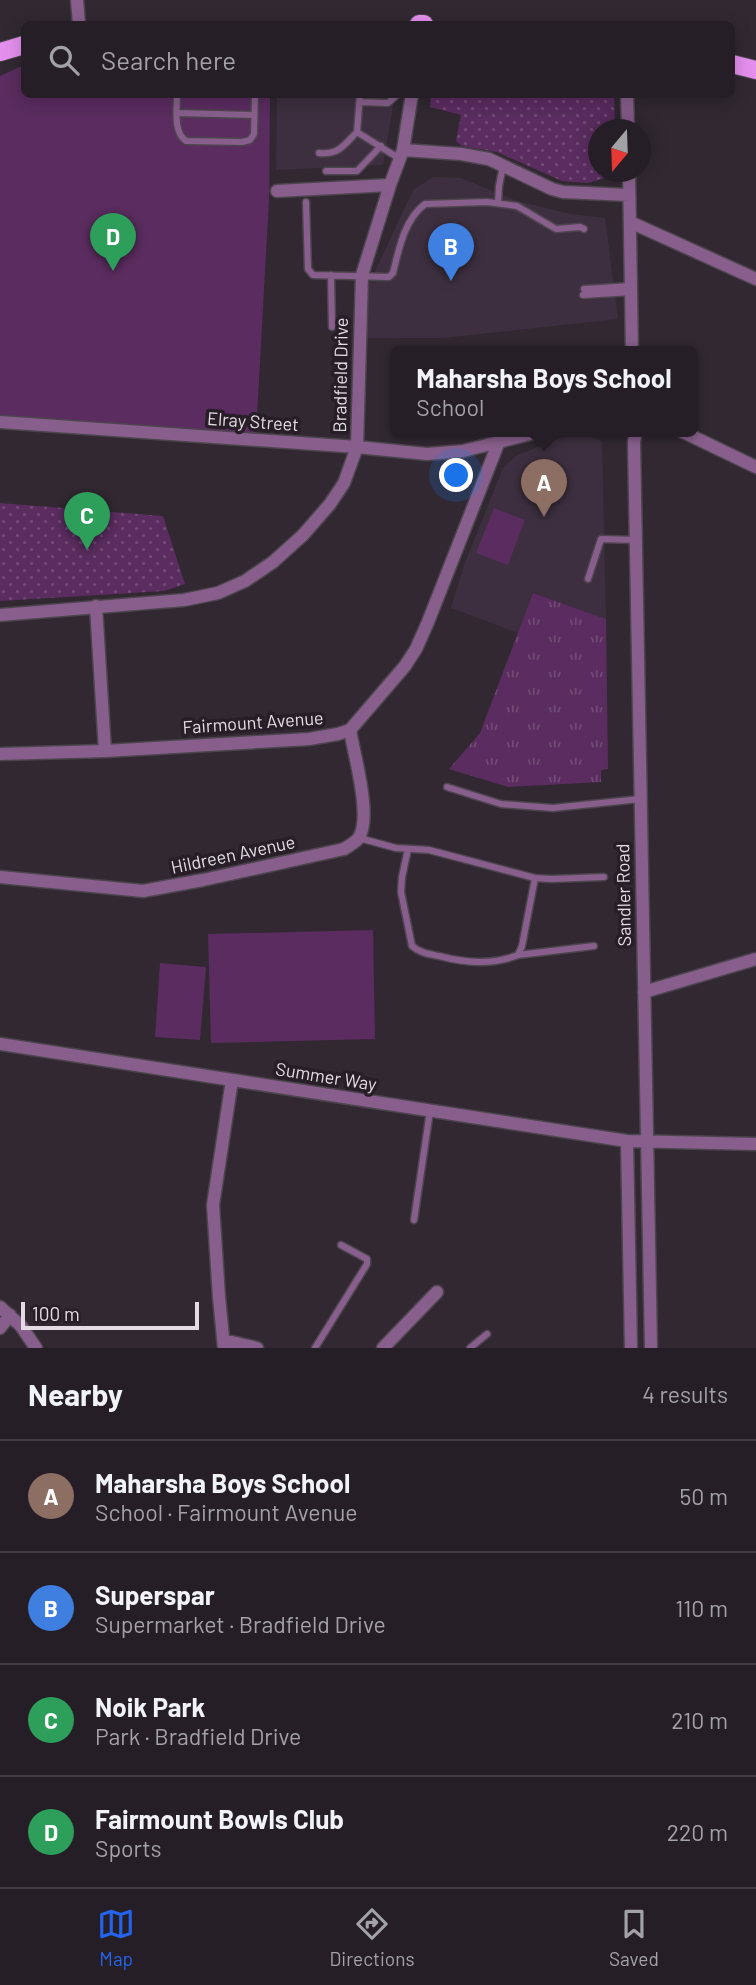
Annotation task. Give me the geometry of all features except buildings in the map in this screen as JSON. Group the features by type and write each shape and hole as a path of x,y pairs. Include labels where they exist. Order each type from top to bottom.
{"main road":[{"path":"0,51 21,47"},
{"path":"735,67 754,70"}],"street":[{"path":"77,0 79,21"},
{"name":"Bradfield Drive","path":"0,615 184,600 218,593 260,572 303,535 330,504 344,483 357,447 362,275 402,155 411,98"},
{"path":"627,98 628,119"},
{"path":"402,155 472,155 489,159 552,189 629,195"},
{"path":"629,182 632,346"},
{"path":"277,191 390,185"},
{"path":"630,222 756,279"},
{"name":"Elray Street","path":"0,422 439,454 522,437"},
{"name":"Sandler Road","path":"633,437 650,1348"},
{"path":"694,437 756,467"},
{"name":"Fairmount Avenue","path":"0,754 309,739 350,730 398,675 416,649 498,444"},
{"path":"96,606 105,751"},
{"path":"350,730 365,811 364,826 359,838"},
{"name":"Hildreen Avenue","path":"0,877 151,890 326,854 344,849 359,838"},
{"path":"644,992 756,959"},
{"name":"Summer Way","path":"0,1044 627,1141 756,1144"},
{"path":"232,1080 213,1205 223,1344 257,1348"},
{"path":"627,1141 631,1348"},
{"path":"383,1348 437,1292"},
{"path":"0,1328 5,1311"},
{"path":"5,1311 36,1348"}],"lane":[{"path":"177,98 177,130 181,138 186,141 231,142 250,141 253,137 255,98"},
{"path":"319,153 336,152 358,132 360,98 388,103 394,98"},
{"path":"177,113 254,115"},
{"path":"358,132 402,155"},
{"path":"326,172 357,172 381,146"},
{"path":"498,203 503,166"},
{"path":"340,171 340,187"},
{"path":"306,202 308,269 313,275 383,278 394,273 408,224 417,210 425,204 488,202 517,206 556,229 583,229"},
{"path":"331,275 332,327"},
{"path":"584,292 631,289"},
{"path":"588,579 601,539 636,540"},
{"path":"447,787 500,804 553,808 640,799"},
{"path":"359,838 388,847 429,850 536,878 604,877"},
{"path":"408,849 401,892 414,948 469,962 594,946"},
{"path":"518,954 536,878"},
{"path":"414,1220 430,1111"},
{"path":"315,1348 367,1264 367,1259 341,1245"},
{"path":"470,1348 488,1334"}],"shaded area":[{"path":"277,98 394,98 383,165 276,170"},
{"path":"433,177 461,178 517,201 571,214 605,218 618,319 444,338 365,338 363,297 413,190"},
{"path":"591,437 602,441 606,619 533,593 518,633 451,608 464,565 503,468 516,456 559,438"}],"green space":[{"path":"21,66 21,98 270,98 269,200 256,435 0,415 0,76"},
{"path":"431,98 614,98 615,119 588,119 588,182 591,182 588,183 562,181 497,152 462,146 456,141 461,115 430,107"},
{"path":"0,503 163,516 185,584 164,591 0,601"},
{"path":"494,508 525,520 508,565 476,553"},
{"path":"533,593 606,619 608,769 601,770 601,782 508,787 449,769 480,733"},
{"path":"373,930 375,1039 211,1043 208,934"},
{"path":"160,963 206,967 200,1040 155,1037"}],"place":[{"name":"Fairmount Bowls Club","path":"113,271"},
{"name":"Superspar","path":"451,281"},
{"name":"Maharsha Boys School","path":"544,517"},
{"name":"Noik Park","path":"87,550"}]}
